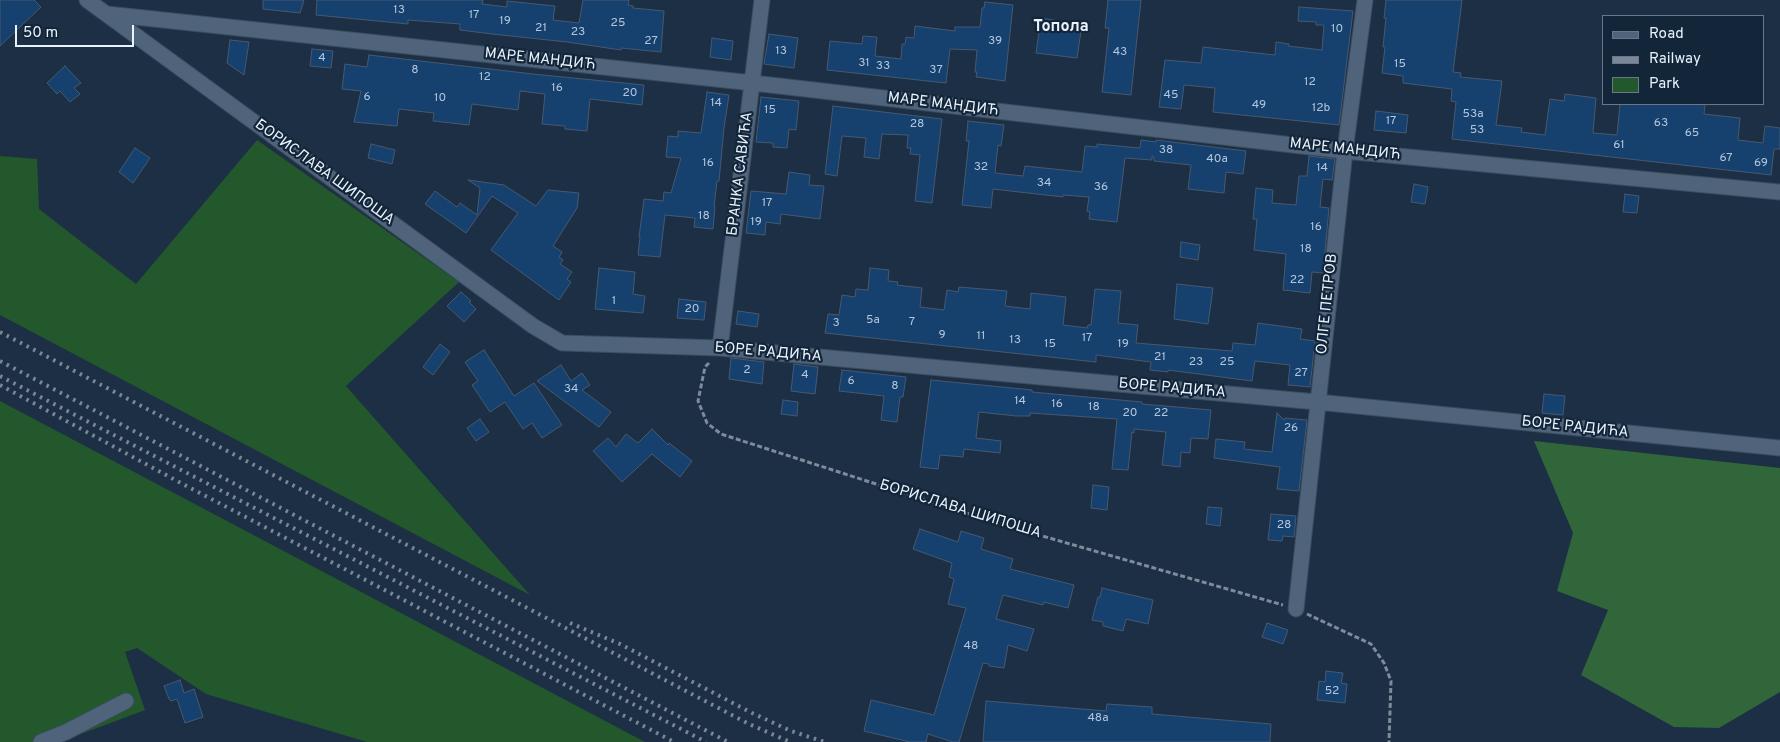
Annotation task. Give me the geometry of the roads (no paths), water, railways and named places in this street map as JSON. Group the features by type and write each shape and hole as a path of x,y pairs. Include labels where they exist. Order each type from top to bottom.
{"street":[{"name":"БОРИСЛАВА ШИПОША","path":"87,0 533,326 562,343"},
{"name":"БРАНКА САВИЋА","path":"720,348 762,0"},
{"name":"ОЛГЕ ПЕТРОВ","path":"1296,609 1345,151 1365,0"},
{"name":"МАРЕ МАНДИЋ","path":"106,14 753,83 1345,151 1780,192"},
{"name":"БОРЕ РАДИЋА","path":"562,343 720,348 1317,402 1780,448"},
{"path":"40,742 66,732 126,701"}],"railway":[{"path":"0,332 749,724 790,742"},
{"path":"0,361 728,742"},
{"path":"0,376 706,742"},
{"path":"0,385 179,482 674,742"},
{"path":"570,623 620,644 752,713 791,731 825,742"}],"district":[{"name":"Топола","path":"1061,28"}]}
